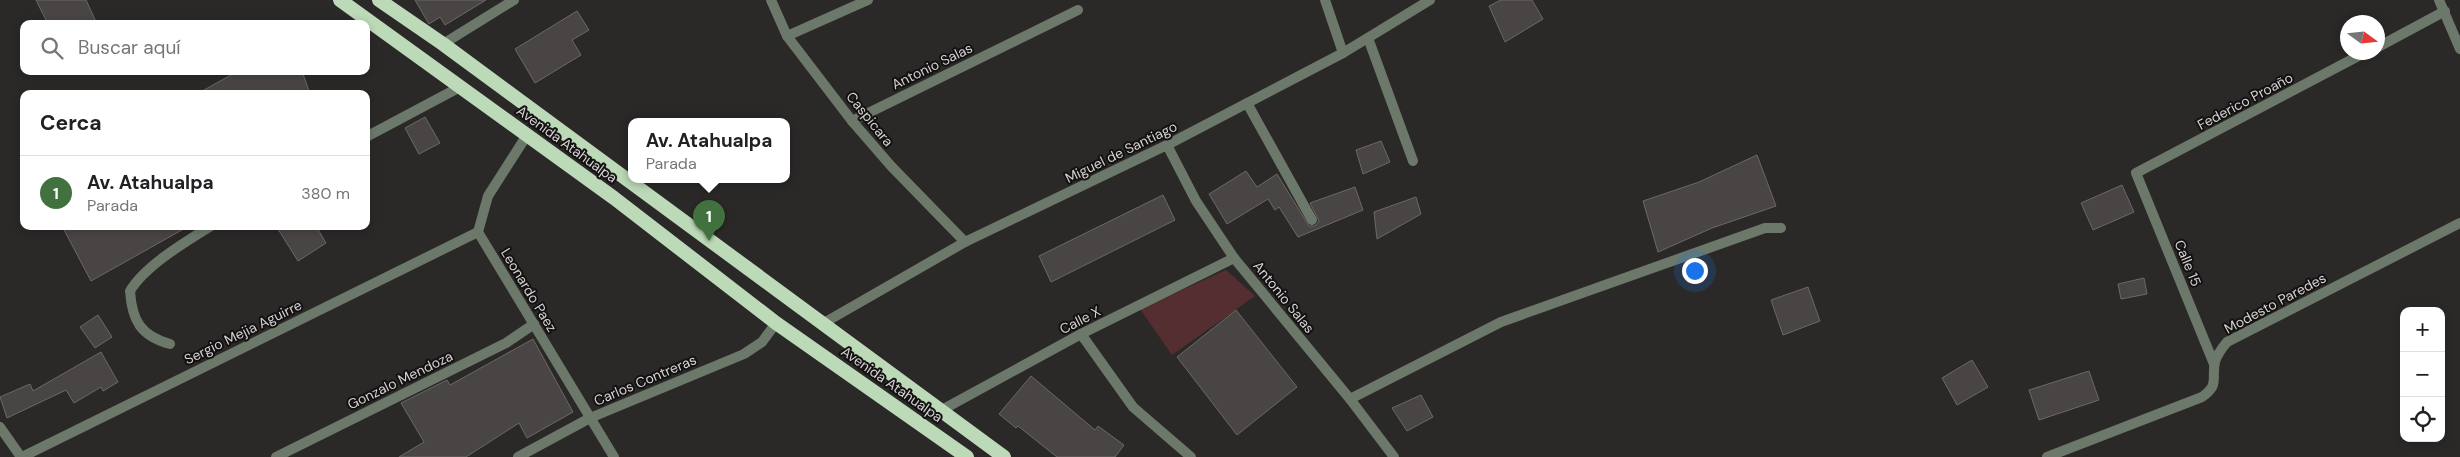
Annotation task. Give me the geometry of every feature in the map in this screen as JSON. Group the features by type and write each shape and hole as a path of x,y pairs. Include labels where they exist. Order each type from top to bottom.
{"highway":[{"name":"Avenida Atahualpa","path":"340,0 368,20"},
{"name":"Avenida Atahualpa","path":"379,0 443,44 628,181"},
{"name":"Avenida Atahualpa","path":"370,22 614,198 776,323 967,457"},
{"name":"Avenida Atahualpa","path":"631,183 1004,457"}],"street":[{"path":"443,44 514,0"},
{"name":"Caspicara","path":"771,0 786,36 852,120 891,166 965,242"},
{"path":"786,36 868,0"},
{"path":"1325,0 1343,53"},
{"name":"Miguel de Santiago","path":"822,324 965,242 1167,145 1343,53 1430,0"},
{"path":"2439,0 2460,49"},
{"name":"Antonio Salas","path":"852,120 1078,10"},
{"path":"2385,43 2445,11"},
{"path":"1368,38 1413,161"},
{"name":"Federico Proaño","path":"2136,174 2351,60"},
{"path":"370,135 460,87"},
{"path":"1247,103 1312,220"},
{"path":"478,232 488,196 527,135"},
{"name":"Antonio Salas","path":"1167,145 1196,201 1234,258 1350,399 1394,457"},
{"name":"Calle 15","path":"2136,174 2214,364"},
{"name":"Modesto Paredes","path":"2047,457 2202,397 2211,390 2215,380 2214,364 2220,350 2227,342 2460,223"},
{"path":"1350,399 1501,322 1765,228 1781,228"},
{"path":"170,344 154,340 142,329 134,317 130,291 149,269 205,230"},
{"name":"Leonardo Paez","path":"478,232 614,457"},
{"name":"Sergio Mejia Aguirre","path":"21,457 478,232"},
{"name":"Calle X","path":"940,411 1082,334 1234,258"},
{"name":"Carlos Contreras","path":"518,457 590,418 744,354 762,342 776,323"},
{"name":"Gonzalo Mendoza","path":"276,457 506,343 534,324"},
{"path":"1082,334 1133,407 1191,457"},
{"path":"0,427 21,457"}],"shaded area":[{"path":"1226,270 1255,296 1172,355 1140,309"}],"building":[{"path":"36,0 86,0 95,20 46,20"},
{"path":"415,0 486,0 445,25 440,17 429,24"},
{"path":"1501,0 1532,0 1543,19 1505,42 1489,6"},
{"path":"577,11 589,30 572,40 581,55 535,83 515,49"},
{"path":"231,75 303,75 309,90 204,90"},
{"path":"425,117 440,143 419,154 405,128"},
{"path":"1381,141 1390,162 1363,174 1356,150"},
{"path":"1757,155 1776,206 1712,228 1658,252 1643,201 1699,182"},
{"path":"1246,171 1257,187 1277,174 1309,226 1315,226 1319,221 1310,203 1355,187 1363,210 1298,237 1279,207 1275,210 1268,199 1227,224 1209,194"},
{"path":"2122,185 2134,212 2093,230 2081,203"},
{"path":"1163,195 1175,220 1051,282 1039,256"},
{"path":"1416,197 1421,214 1377,239 1374,212"},
{"path":"64,230 182,230 91,281"},
{"path":"279,230 318,230 326,243 298,261"},
{"path":"2144,278 2147,294 2121,299 2118,284"},
{"path":"1808,287 1820,321 1783,335 1771,300"},
{"path":"1236,310 1297,387 1237,435 1177,357"},
{"path":"98,315 112,337 95,348 80,327"},
{"path":"533,339 573,412 527,438 519,423 466,457 399,457 424,442 401,403 447,380 450,385"},
{"path":"101,352 118,382 103,391 101,387 74,403 66,390 7,418 0,397 30,384 33,391"},
{"path":"1972,360 1988,387 1957,405 1942,378"},
{"path":"2089,371 2099,400 2039,420 2029,390"},
{"path":"1031,376 1095,430 1098,426 1124,445 1115,457 1057,457 1018,426 1016,428 999,414"},
{"path":"1421,395 1433,417 1407,431 1392,408"}],"place":[{"name":"Av. Atahualpa","path":"709,241"}]}
